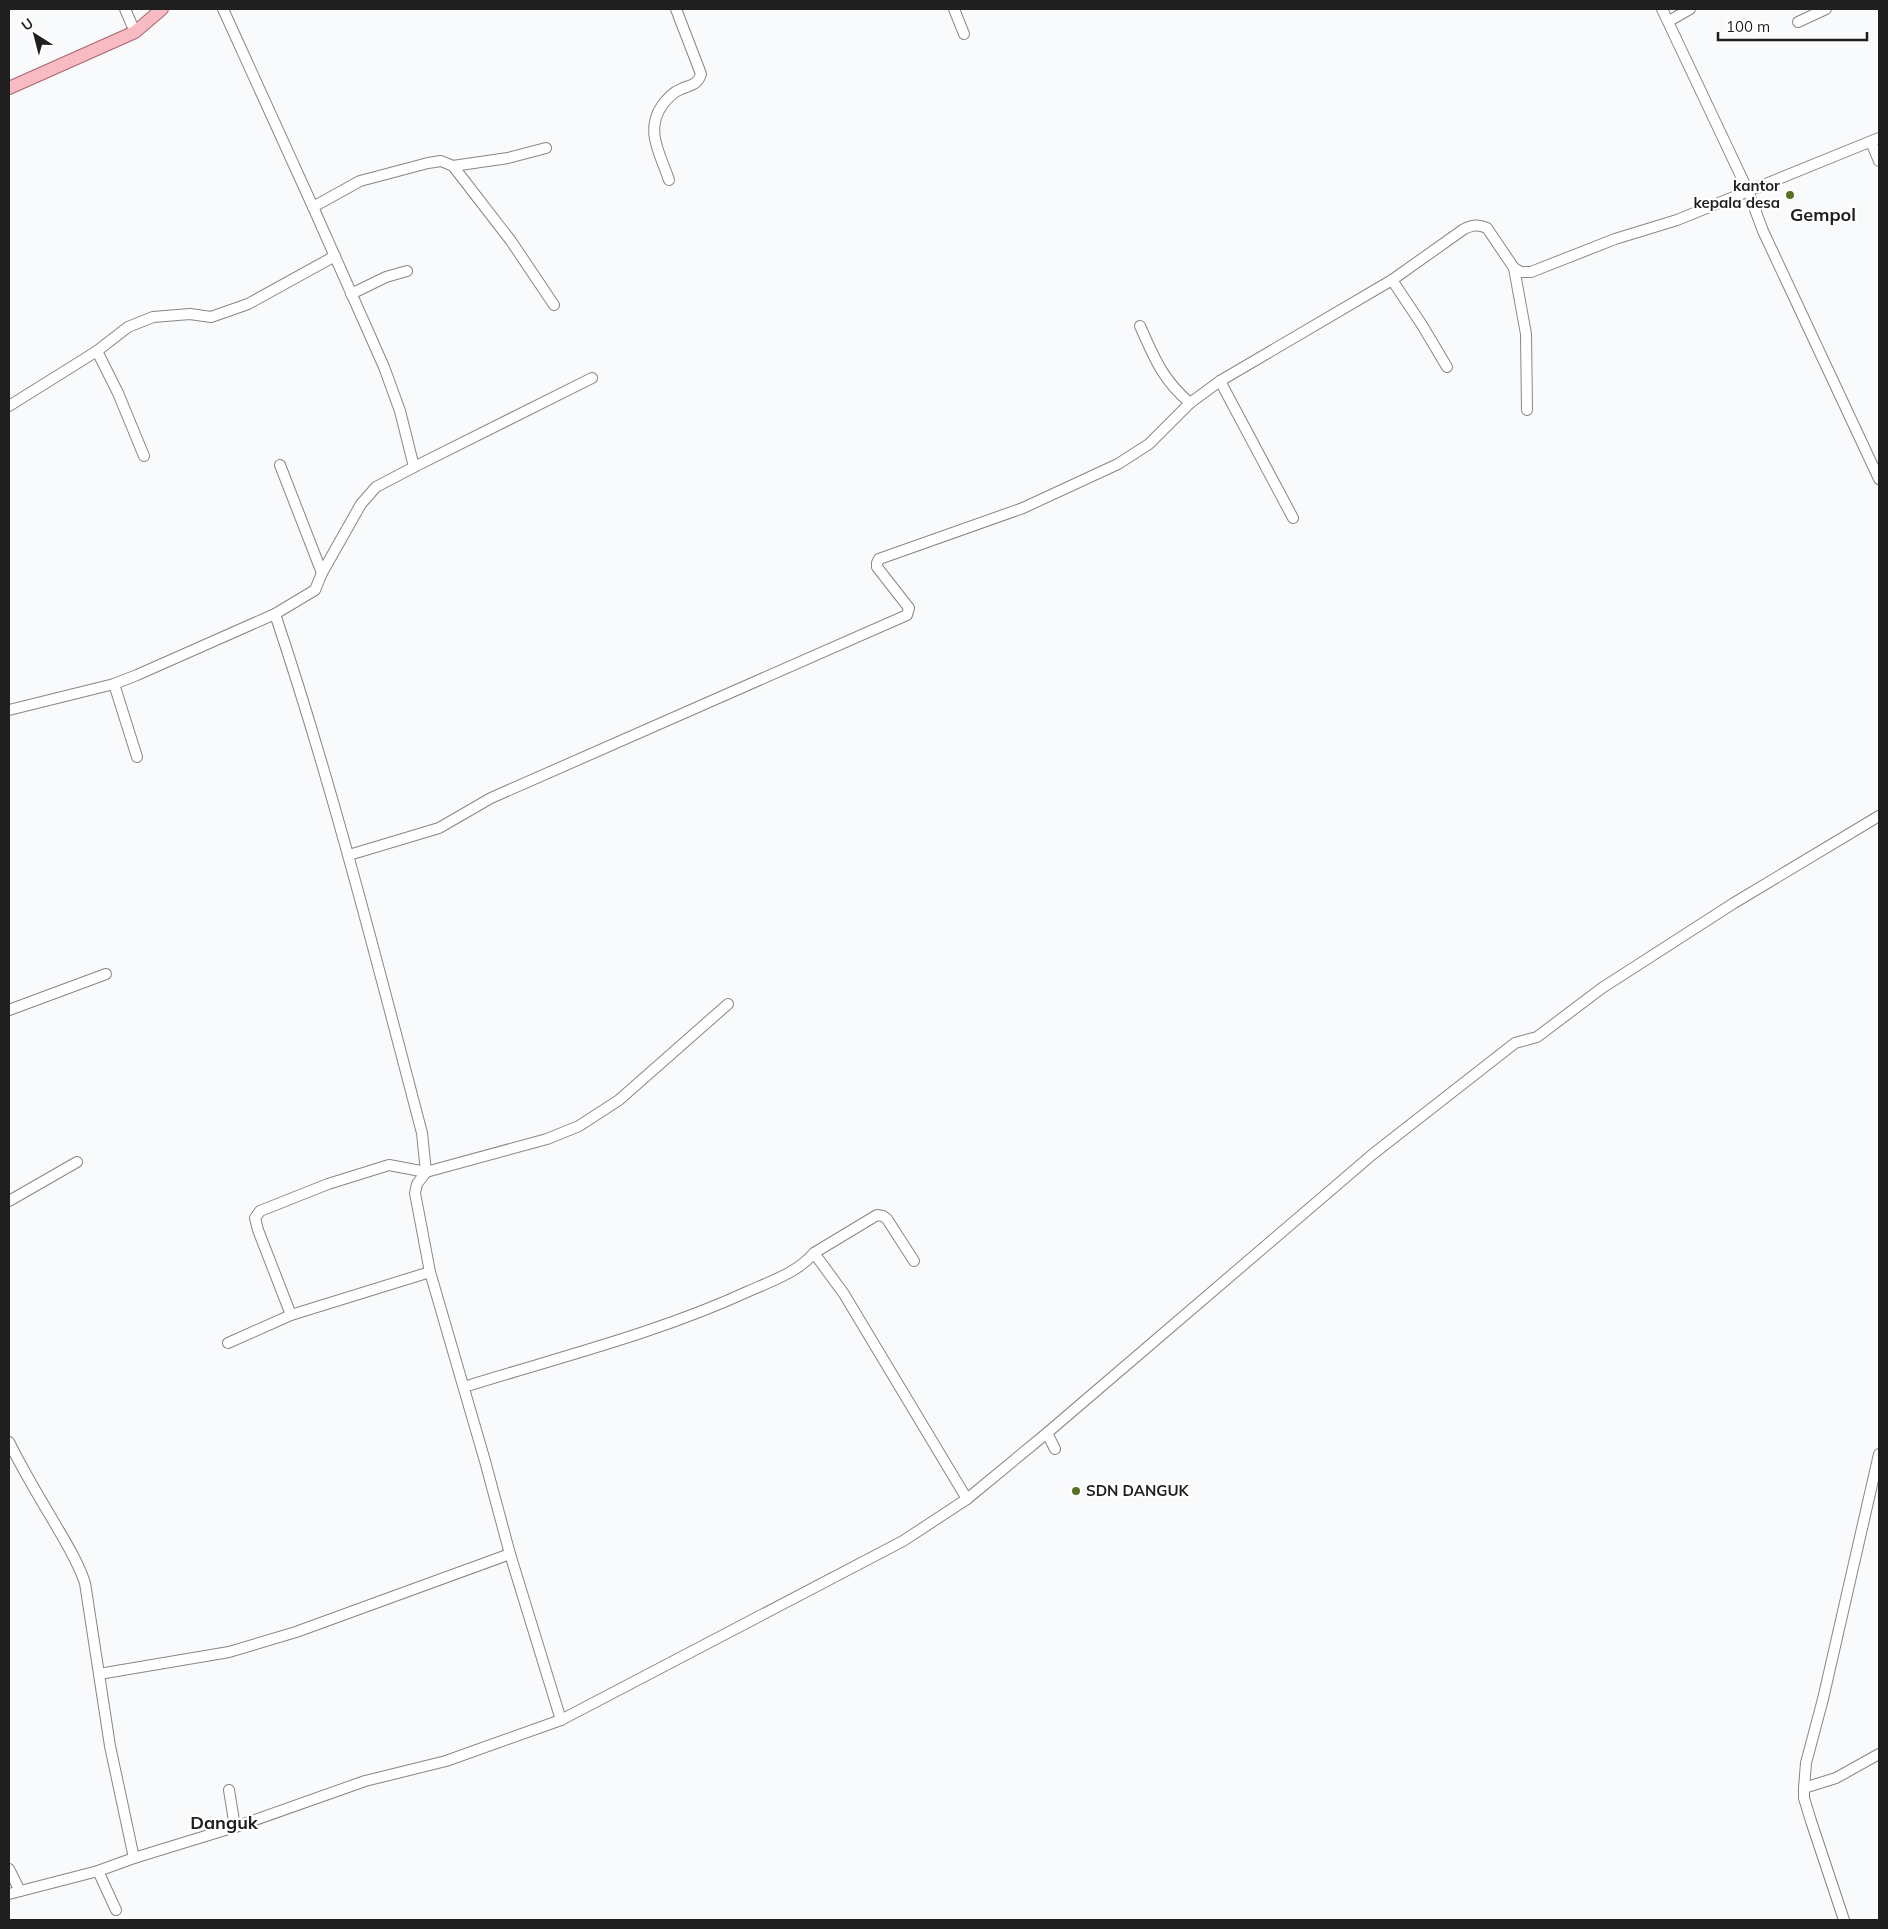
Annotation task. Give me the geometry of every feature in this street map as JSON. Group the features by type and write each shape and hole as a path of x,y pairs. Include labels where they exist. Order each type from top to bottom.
{"main road":[{"path":"9,88 135,32 162,9"}],"street":[{"path":"125,9 135,32"},
{"path":"222,9 313,206 384,367 397,402 414,468"},
{"path":"669,180 654,140 654,120 670,95 695,84 701,74 676,9"},
{"path":"954,9 964,34"},
{"path":"1662,9 1748,191 1763,231 1879,476"},
{"path":"1669,21 1690,9"},
{"path":"1798,22 1826,9"},
{"path":"1514,268 1521,272 1531,272 1615,239 1677,220 1875,140 1879,161"},
{"path":"453,166 508,158 546,148"},
{"path":"313,206 360,181 441,161 453,166 511,241 554,304"},
{"path":"350,855 439,828 491,798 907,615 909,608 878,567 879,559 1023,508 1118,464 1149,444 1190,402 1220,381 1392,280 1472,225 1481,225 1487,228 1514,268 1526,334 1528,410"},
{"path":"9,406 97,351 128,327 153,317 190,314 211,317 248,304 335,256"},
{"path":"351,294 386,277 407,271"},
{"path":"1392,280 1447,367"},
{"path":"1140,326 1158,367 1174,390 1190,402"},
{"path":"97,351 118,394 144,456"},
{"path":"9,710 114,684 274,614 315,590 361,504 376,487 592,378"},
{"path":"1220,381 1293,518"},
{"path":"280,465 322,574"},
{"path":"274,614 307,709 350,855 422,1133 426,1172 417,1184 416,1192 430,1272 464,1386 510,1554 561,1720"},
{"path":"114,684 137,757"},
{"path":"9,1894 98,1871 234,1827 365,1781 446,1761 561,1720 903,1541 967,1499 1047,1433 1373,1154 1515,1043 1537,1037 1602,988 1734,903 1879,816"},
{"path":"9,1010 106,974"},
{"path":"291,1315 258,1230 256,1214 288,1199 328,1184 389,1165 426,1172 547,1139 580,1126 619,1100 728,1004"},
{"path":"9,1201 77,1162"},
{"path":"464,1386 674,1322 775,1280 806,1262 814,1253 877,1215 887,1219 914,1261"},
{"path":"814,1253 844,1294 967,1499"},
{"path":"228,1343 291,1315 430,1272"},
{"path":"1047,1433 1055,1449"},
{"path":"9,1442 24,1472 80,1569 85,1582 110,1746 134,1858"},
{"path":"1844,1920 1810,1821 1804,1798 1804,1788 1806,1763 1823,1699 1879,1454"},
{"path":"99,1674 229,1652 296,1632 510,1554"},
{"path":"1804,1788 1836,1778 1879,1754"},
{"path":"229,1790 234,1827"},
{"path":"9,1869 20,1892"},
{"path":"98,1871 116,1910"}],"place":[{"name":"kantor kepala desa","path":"1790,195"},
{"name":"SDN DANGUK","path":"1076,1491"}],"district":[{"name":"Gempol","path":"1823,215"},
{"name":"Danguk","path":"224,1823"}]}
